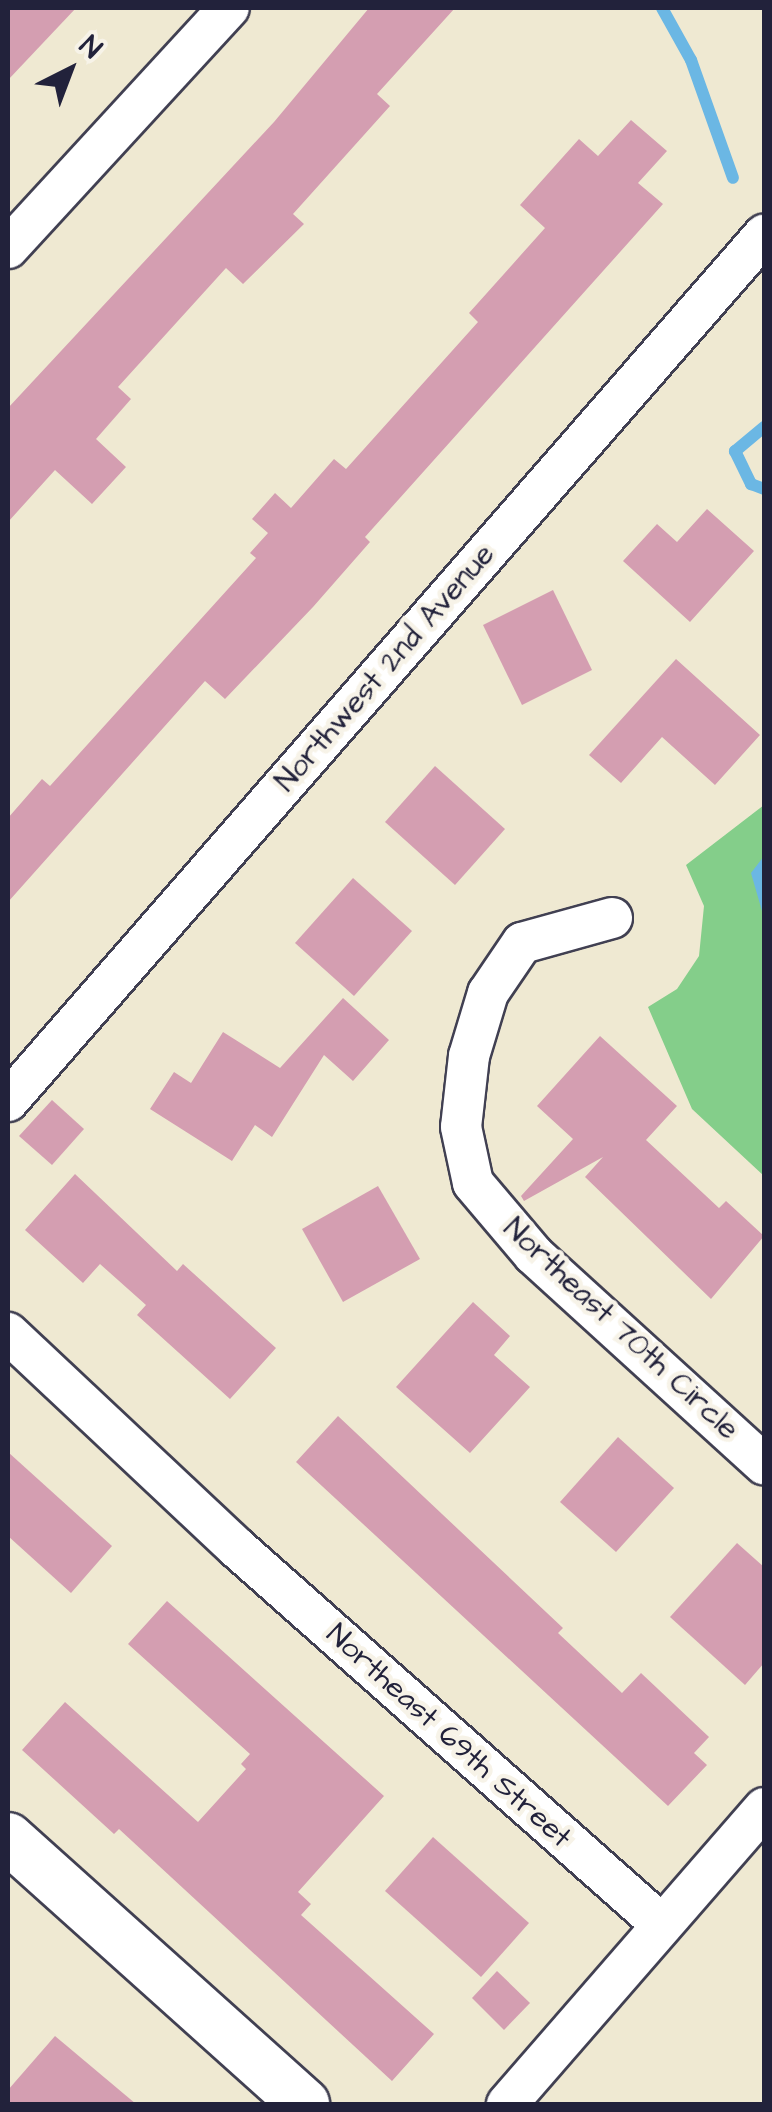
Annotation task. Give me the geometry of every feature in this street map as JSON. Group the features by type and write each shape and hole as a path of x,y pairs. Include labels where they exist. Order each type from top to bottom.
{"street":[{"path":"8,248 229,8"},
{"name":"Northwest 2nd Avenue","path":"8,1101 764,235"},
{"name":"Northeast 70th Circle","path":"612,918 522,943 488,994 469,1056 461,1127 473,1183 534,1255 764,1464"},
{"name":"Northeast 69th Street","path":"8,1333 237,1548 662,1925"},
{"path":"507,2104 764,1808"},
{"path":"8,1838 304,2104"}],"green space":[{"path":"764,805 764,1176 692,1109 648,1007 677,989 699,956 704,906 686,865"}],"water":[{"path":"764,856 764,918 751,873"}],"building":[{"path":"8,8 76,8 8,80"},
{"path":"369,8 455,8 377,94 390,106 293,214 304,224 243,284 226,268 118,387 131,399 96,439 126,467 92,504 55,470 8,522 8,408 274,122"},
{"path":"631,120 667,151 638,183 663,204 365,537 370,542 313,607 225,699 205,681 8,902 8,818 42,779 50,786 256,558 250,553 268,533 252,519 275,493 291,508 334,459 346,469 478,322 469,313 545,228 520,205 579,139 598,156"},
{"path":"707,509 754,551 690,622 623,561 657,524 677,542"},
{"path":"553,590 592,670 522,705 483,625"},
{"path":"676,659 760,735 715,785 662,737 621,783 589,755"},
{"path":"435,766 505,829 455,885 385,822"},
{"path":"353,878 412,931 354,996 295,943"},
{"path":"343,998 389,1040 353,1081 324,1055 272,1137 255,1125 232,1161 150,1109 174,1072 191,1083 223,1032 280,1068"},
{"path":"600,1036 677,1106 646,1140 719,1208 726,1201 764,1236 711,1299 585,1177 603,1157 524,1201 521,1196 573,1139 537,1106"},
{"path":"52,1100 84,1129 52,1165 19,1136"},
{"path":"75,1174 177,1271 183,1264 276,1348 230,1399 137,1315 146,1305 100,1264 83,1283 25,1230"},
{"path":"378,1186 420,1259 343,1302 302,1229"},
{"path":"473,1302 510,1336 494,1355 530,1387 470,1453 396,1387"},
{"path":"338,1416 563,1628 558,1633 622,1693 641,1673 709,1737 694,1753 707,1765 668,1806 296,1462"},
{"path":"618,1437 674,1488 616,1552 560,1502"},
{"path":"8,1452 112,1546 71,1593 8,1536"},
{"path":"737,1543 764,1567 764,1663 745,1685 670,1617"},
{"path":"167,1601 384,1796 298,1892 311,1904 301,1915 434,2034 392,2081 119,1829 114,1834 22,1750 65,1702 198,1822 246,1769 241,1764 250,1754 128,1644"},
{"path":"433,1837 529,1923 481,1977 385,1891"},
{"path":"497,1971 530,2003 504,2030 472,1998"},
{"path":"55,2036 136,2104 8,2104 8,2090"}],"waterway":[{"path":"662,8 691,60 733,178"},
{"path":"764,427 735,451 751,484 764,489"}]}
